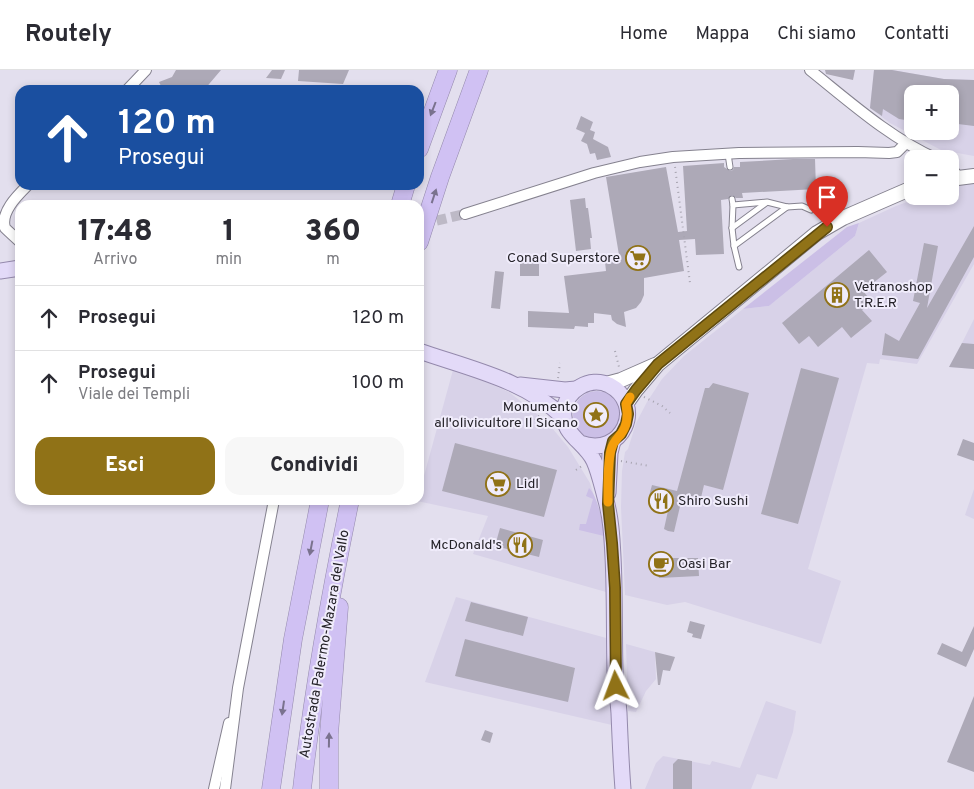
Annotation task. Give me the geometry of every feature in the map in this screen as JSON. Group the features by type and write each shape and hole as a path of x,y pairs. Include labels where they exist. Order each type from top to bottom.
{"highway":[{"path":"424,135 448,70"},
{"path":"424,227 479,70"},
{"path":"271,789 292,639 319,505"},
{"name":"Autostrada Palermo-Mazara del Vallo","path":"302,789 310,723 336,569 349,505"},
{"path":"329,789 329,734 342,571 356,505"}],"main road":[{"path":"959,178 974,176"},
{"path":"626,404 658,364 817,233 843,218 904,191"},
{"path":"0,271 15,269"},
{"path":"424,353 514,384 548,404 563,417"},
{"path":"606,384 621,380 658,364"},
{"path":"514,384 565,390 576,389 590,382 606,384 615,389 626,404 628,414 621,434 605,445 597,446 580,442"},
{"path":"576,389 566,402 563,417 566,427 572,436 580,442 594,461 608,504"},
{"path":"613,441 610,453 608,504 615,588 615,672 623,789"}],"street":[{"path":"132,85 146,70"},
{"path":"810,70 879,124 919,150"},
{"path":"465,214 594,173 640,162 728,154 858,152 889,154 897,152 906,143"},
{"path":"15,237 4,226 3,216 5,208 23,190"},
{"path":"225,789 238,688 273,505"},
{"path":"214,789 223,744 238,688"}],"lane":[{"path":"728,154 730,167"},
{"path":"732,198 732,228 739,267"},
{"path":"733,205 767,202 787,207 802,206 811,210"},
{"path":"732,228 767,202"},
{"path":"734,246 787,207"}],"path":[{"path":"673,158 690,283"}],"shaded area":[{"path":"874,70 892,70 944,79 974,80 974,156 959,153 959,150 941,150 922,140 959,140 959,85 904,85 904,130 890,123 870,108"},
{"path":"974,182 974,264 917,364 880,359 879,364 867,363 808,569 841,581 821,644 685,602 667,605 625,595 621,507 622,471 625,452 628,449 636,423 662,379 684,356 743,309 769,306 855,236 859,223 904,203 904,205 959,205 959,186"},
{"path":"859,223 855,236 769,306 743,309 847,227"},
{"path":"974,319 974,369 949,367 962,343"},
{"path":"453,370 509,392 547,422 568,447 590,483 601,518 604,536 606,592 473,554 488,516 424,502 424,476"},
{"path":"597,391 606,393 614,398 619,406 621,415 619,424 614,432 606,437 597,439 588,437 580,432 575,424 573,415 575,406 580,398 588,393"},
{"path":"589,488 597,504 604,536 579,530 580,524 586,524 593,499 586,496"},
{"path":"974,489 974,519 965,515"},
{"path":"456,597 610,639 609,665 612,725 425,682"},
{"path":"626,644 655,652 656,679 646,691 636,712 628,711"},
{"path":"766,701 796,711 793,732 777,779 757,774 751,789 645,789 656,763 663,756 710,765 712,761 740,768"}],"building":[{"path":"176,70 221,70 208,85 160,85 159,82 172,77"},
{"path":"272,70 285,70 281,79 266,78"},
{"path":"299,70 349,70 343,84 298,81"},
{"path":"825,70 855,70 853,80 826,74"},
{"path":"874,70 892,70 944,79 974,80 974,126 959,124 959,85 904,85 904,120 899,119 883,109 882,116 870,108"},
{"path":"581,116 593,122 590,130 595,132 593,139 608,147 611,157 597,160 595,153 590,154 587,144 581,141 585,133 576,129"},
{"path":"815,159 816,189 742,193 743,198 736,198 732,195 728,199 721,200 724,254 696,255 695,239 679,240 684,271 644,278 644,295 641,302 636,308 624,312 626,327 612,320 611,315 594,313 594,323 588,323 588,327 575,326 574,329 528,327 528,311 569,313 564,276 606,271 605,262 620,261 606,177 666,167 678,232 687,231 683,166 724,163 724,167 730,171 734,167 740,167 740,162"},
{"path":"585,198 592,238 590,238 591,249 576,251 570,200"},
{"path":"974,226 974,257 918,359 882,355 885,333 899,341 920,303 913,301 924,243 938,246 927,308"},
{"name":"Vetranoshop T.R.E.R","path":"869,250 887,272 863,291 872,302 862,310 872,321 851,338 842,327 818,347 809,336 799,344 782,323"},
{"path":"520,260 539,260 539,276 520,276"},
{"path":"495,271 504,272 500,309 491,308"},
{"path":"962,343 974,344 974,369 949,367"},
{"path":"801,368 839,378 798,524 761,514"},
{"path":"713,383 749,393 723,490 704,485 700,502 682,498 674,532 668,531 664,529 671,497 655,507 649,496 652,485 677,491 705,388 709,388"},
{"path":"963,439 974,443 974,461 957,455"},
{"name":"Lidl","path":"455,443 557,470 544,517 442,491"},
{"path":"500,528 543,540 539,557 495,546"},
{"path":"669,556 669,558 698,558 699,576 659,578 656,562 659,557"},
{"path":"471,602 528,617 523,636 465,621"},
{"path":"690,621 705,625 701,639 692,637 693,634 687,632"},
{"path":"974,626 974,649 966,667 937,654 942,643 962,652"},
{"path":"465,639 575,668 568,702 455,676"},
{"path":"655,652 675,657 670,671 663,670 660,685 658,685"},
{"path":"974,696 974,772 947,762"},
{"path":"485,730 493,733 490,743 481,740"},
{"path":"678,759 692,761 692,789 673,789 673,764"}],"tunnel":[{"path":"424,224 465,214"}],"slow traffic":[{"path":"608,502 610,453 613,441 621,434 626,424 628,414 626,404 630,397"}],"place":[{"name":"Conad Superstore","path":"638,258"},
{"name":"Vetranoshop T.R.E.R","path":"837,295"},
{"name":"Monumento all'olivicultore Il Sicano","path":"596,415"},
{"name":"Lidl","path":"498,484"},
{"name":"Shiro Sushi","path":"661,501"},
{"name":"McDonald's","path":"520,545"},
{"name":"Oasi Bar","path":"661,564"}],"route":[{"path":"616,686 615,588 608,504 610,453 613,441 621,434 626,424 628,414 626,404 658,364 817,233 827,227"}]}
